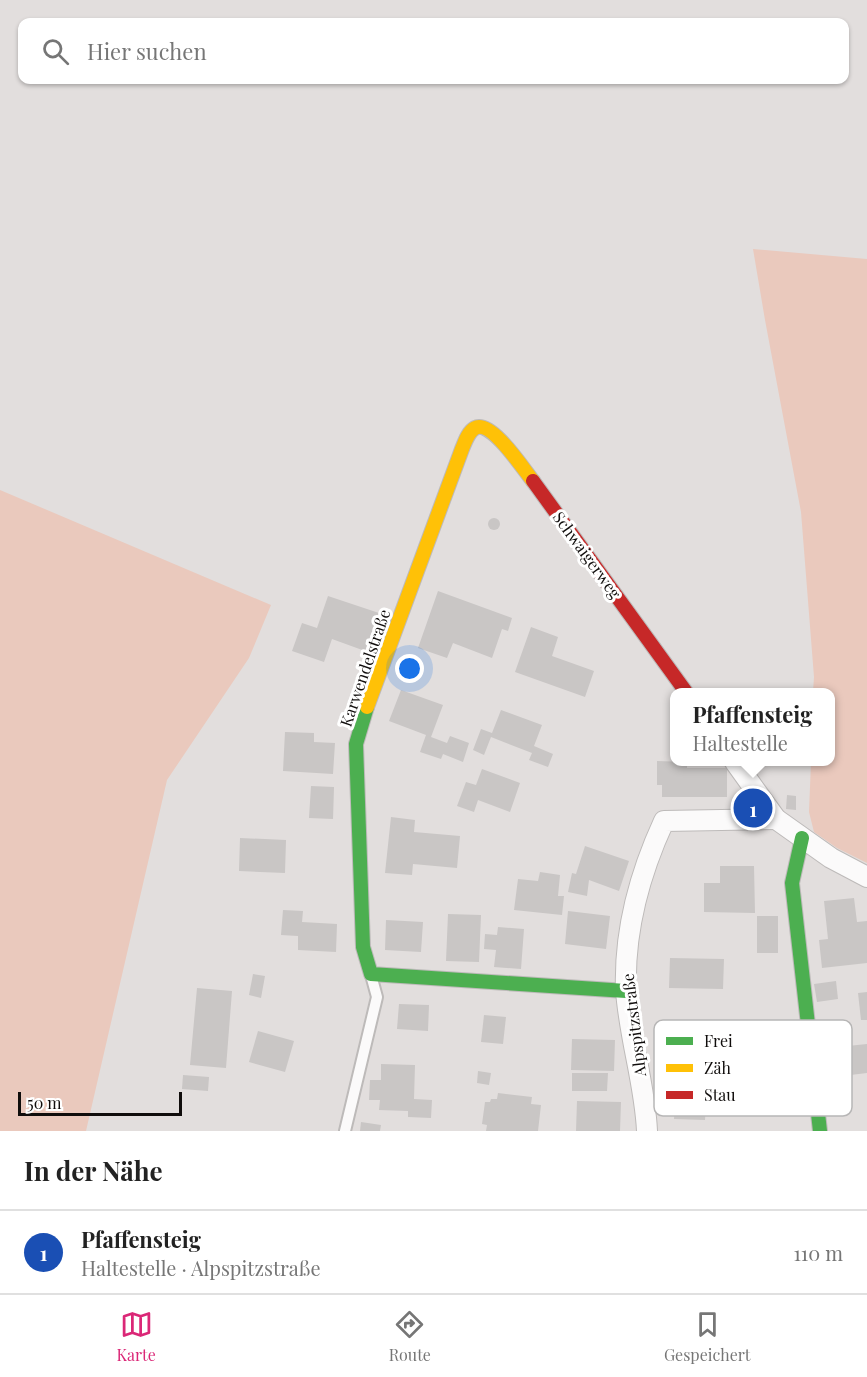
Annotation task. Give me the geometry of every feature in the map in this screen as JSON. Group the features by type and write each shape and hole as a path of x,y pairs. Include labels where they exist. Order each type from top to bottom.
{"street":[{"name":"Schwaigerweg","path":"481,426 488,428 497,436 542,492 682,688"},
{"name":"Karwendelstraße","path":"371,974 363,947 356,744 370,695 462,449 469,434 476,427 481,426"},
{"path":"738,766 776,819 831,858 867,878"},
{"name":"Alpspitzstraße","path":"647,1131 626,991 627,949 636,900 648,856 664,821 776,819"},
{"path":"802,838 792,883 807,1020"},
{"path":"371,974 626,991"},
{"path":"818,1116 820,1131"}],"lane":[{"name":"Karwendelstraße","path":"345,1131 377,997 371,974"}],"shaded area":[{"path":"753,249 867,259 867,863 837,848 814,832 809,812 811,766 835,766 835,688 813,688 801,512"},
{"path":"0,490 271,605 249,658 167,780 86,1131 0,1131"}],"building":[{"path":"496,518 499,519 499,529 492,530 489,529 488,522 489,519"},
{"path":"438,591 512,618 508,631 502,629 492,658 453,643 447,658 418,648"},
{"path":"328,596 379,613 365,651 332,639 324,662 292,651 302,623 317,628"},
{"path":"531,627 558,637 552,656 594,671 585,697 515,672"},
{"path":"401,690 443,705 431,737 447,743 450,736 469,743 463,762 443,754 441,759 420,752 426,735 389,721"},
{"path":"501,710 542,725 534,746 553,754 548,767 529,760 532,753 491,737 484,755 473,750 481,729 492,733"},
{"path":"285,732 314,733 314,742 335,743 333,774 283,771"},
{"path":"657,761 670,761 670,766 687,766 687,768 727,768 727,797 662,797 662,785 657,785"},
{"path":"482,769 520,783 510,812 478,800 474,812 457,806 466,782 476,785"},
{"path":"311,786 334,787 333,819 309,818"},
{"path":"787,795 796,796 796,810 786,809"},
{"path":"391,817 415,820 414,832 460,836 457,868 413,864 412,875 385,873"},
{"path":"240,838 286,840 285,873 239,871"},
{"path":"585,846 629,861 619,891 589,880 587,896 568,892 572,873 576,874"},
{"path":"720,866 754,866 755,913 704,912 704,883 720,883"},
{"path":"540,872 560,875 558,896 564,896 562,915 514,910 518,879 538,881"},
{"path":"854,898 857,922 867,921 867,963 822,968 819,940 828,939 824,901"},
{"path":"283,910 303,911 302,922 337,924 336,952 298,950 298,936 281,935"},
{"path":"568,911 610,916 606,949 565,944"},
{"path":"448,914 481,915 479,962 446,961"},
{"path":"757,916 778,916 778,953 757,953"},
{"path":"386,920 423,922 421,952 385,950"},
{"path":"498,927 524,929 521,969 494,967 496,950 484,949 485,934 497,935"},
{"path":"670,958 724,959 723,989 669,988"},
{"path":"253,974 265,976 261,998 249,995"},
{"path":"836,981 838,999 817,1002 814,984"},
{"path":"197,988 232,991 226,1068 190,1065"},
{"path":"867,992 867,1020 861,1020 858,993"},
{"path":"399,1004 429,1005 428,1031 397,1029"},
{"path":"484,1015 506,1017 503,1044 481,1042"},
{"path":"258,1031 294,1041 285,1072 249,1062"},
{"path":"572,1039 615,1040 614,1071 571,1070"},
{"path":"867,1044 867,1073 852,1075 852,1046"},
{"path":"381,1064 415,1065 414,1099 432,1100 431,1118 408,1117 408,1111 379,1110 380,1100 369,1100 370,1080 381,1080"},
{"path":"478,1071 491,1073 489,1085 477,1083"},
{"path":"572,1073 608,1073 607,1091 572,1091"},
{"path":"183,1075 209,1077 208,1091 182,1089"},
{"path":"498,1093 532,1097 531,1104 541,1105 538,1131 486,1131 487,1125 482,1124 485,1102 497,1099"},
{"path":"577,1101 621,1102 620,1131 576,1131"},
{"path":"674,1116 705,1116 705,1120 674,1119"},
{"path":"361,1122 381,1125 380,1131 360,1131"}],"traffic: fast":[{"path":"367,707 356,744 363,947 371,974 626,991"},
{"path":"802,838 792,883 807,1020"},
{"path":"818,1116 820,1131"}],"traffic: slow":[{"path":"367,707 470,432 482,427 490,431 507,447 533,481"}],"traffic: jam":[{"path":"533,481 683,688"}],"place":[{"name":"Pfaffensteig","path":"753,808"}]}
